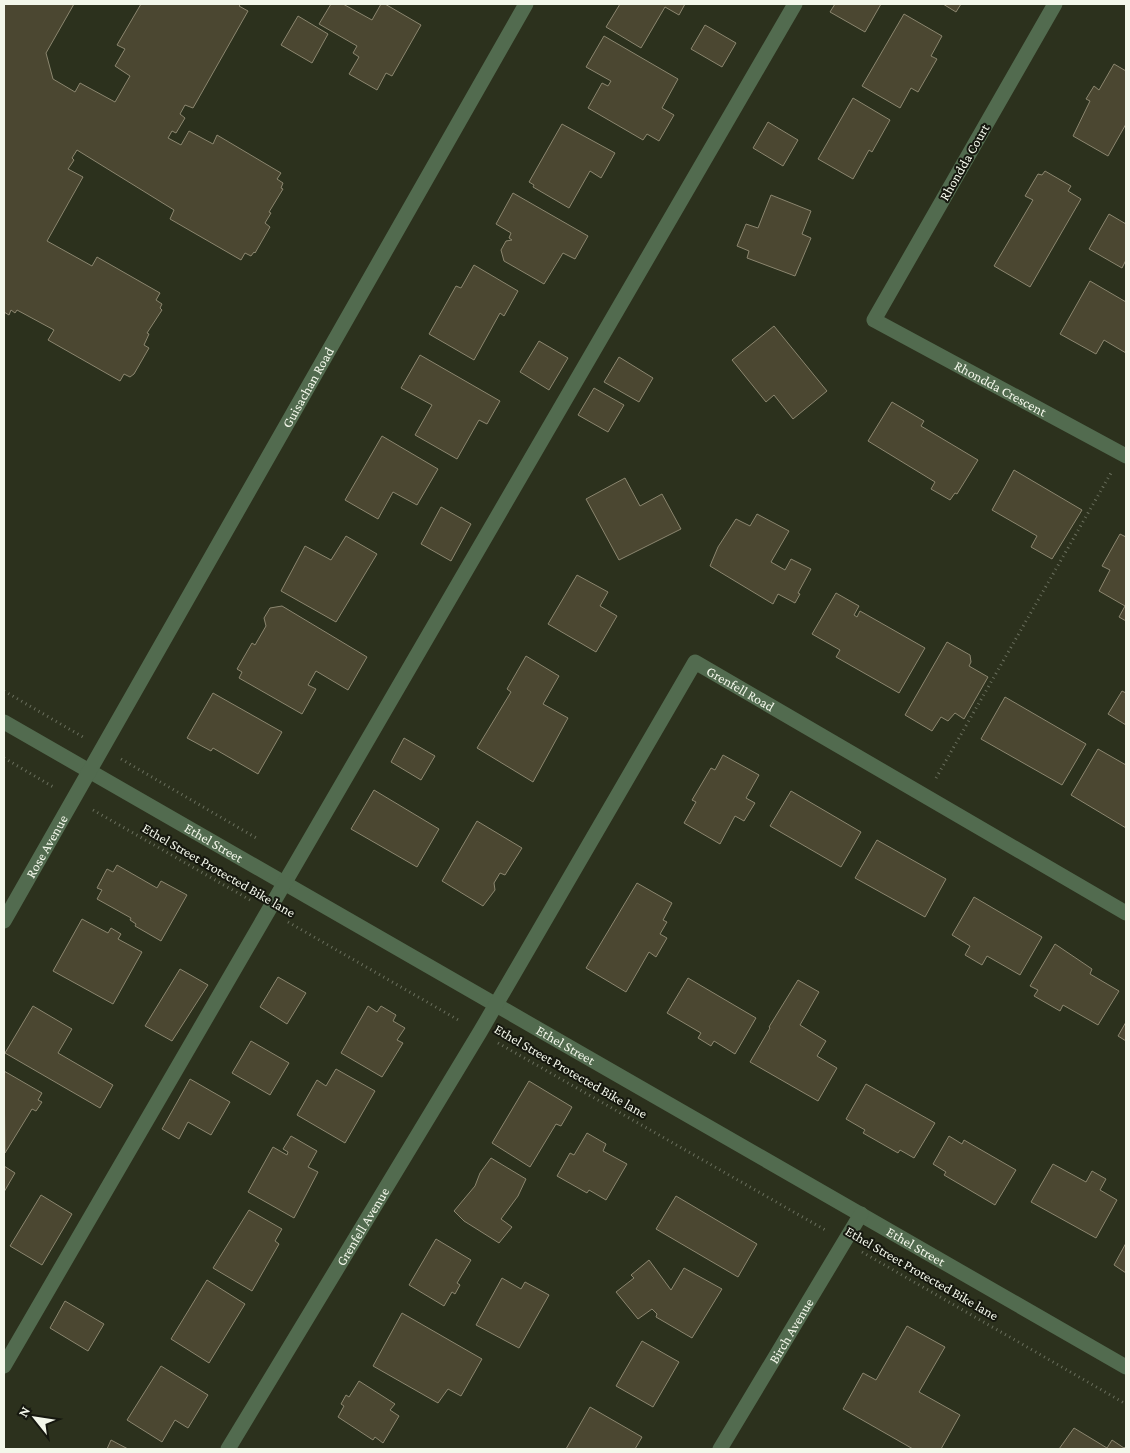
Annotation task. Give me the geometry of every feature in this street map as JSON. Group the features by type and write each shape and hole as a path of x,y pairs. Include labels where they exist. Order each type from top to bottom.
{"street":[{"name":"Guisachan Road","path":"90,772 526,4"},
{"path":"4,1366 795,4"},
{"name":"Rhondda Court","path":"874,320 1055,4"},
{"name":"Rhondda Crescent","path":"874,320 1124,455"},
{"name":"Grenfell Road","path":"497,1003 695,662 1126,913"},
{"name":"Ethel Street","path":"4,722 497,1003 1126,1367"},
{"name":"Rose Avenue","path":"4,921 90,772"},
{"name":"Grenfell Avenue","path":"228,1449 497,1003"},
{"name":"Birch Avenue","path":"720,1449 861,1214"}],"path":[{"path":"926,796 1124,455"},
{"name":"Ethel Street Protected Bike lane","path":"4,758 1126,1404"}],"building":[{"path":"4,4 74,4 46,53 53,79 75,92 80,83 115,102 130,76 115,66 125,49 117,45 141,4 241,4 239,6 248,11 193,108 185,105 180,114 185,118 176,133 172,131 168,138 181,145 189,131 213,144 217,135 281,173 277,179 283,183 281,188 283,189 269,212 271,213 265,223 270,227 255,253 251,256 245,253 241,260 170,219 174,210 77,150 72,158 74,160 68,169 83,177 47,241 92,266 97,257 160,293 156,300 162,304 160,308 162,310 147,333 149,334 144,345 149,348 134,374 130,377 124,374 120,381 48,340 54,330 17,310 15,313 11,310 9,315 4,312"},
{"path":"331,4 343,4 372,20 381,4 385,4 421,25 392,76 386,73 377,90 349,74 359,57 353,53 357,46 319,24"},
{"path":"620,4 685,4 679,15 665,7 641,48 606,27"},
{"path":"835,4 881,4 865,32 830,12"},
{"path":"943,4 961,4 956,12"},
{"path":"904,14 942,36 931,56 937,59 918,92 911,88 900,108 862,86"},
{"path":"298,16 328,34 312,63 281,45"},
{"path":"705,25 736,43 722,67 691,49"},
{"path":"604,36 678,79 662,108 674,115 659,141 647,134 643,140 588,108 602,83 608,86 611,81 586,67"},
{"path":"1114,64 1126,71 1126,124 1108,156 1073,136 1090,101 1086,99 1094,86 1099,90"},
{"path":"853,98 890,120 872,152 869,150 853,179 818,159"},
{"path":"768,122 798,140 783,166 753,148"},
{"path":"562,124 615,153 601,178 590,171 569,208 533,187 534,185 529,182"},
{"path":"1045,171 1071,186 1068,191 1081,199 1030,287 994,266 1033,200 1025,196 1038,174 1042,175"},
{"path":"513,193 588,236 575,259 563,253 544,284 504,261 501,250 506,241 512,240 509,238 511,233 496,224"},
{"path":"771,195 811,211 802,234 811,238 795,276 747,258 749,251 737,246 746,224 758,228"},
{"path":"1109,214 1126,224 1126,260 1122,268 1089,249"},
{"path":"474,265 518,291 504,316 500,313 474,360 429,334 456,286 461,288"},
{"path":"1090,281 1126,302 1126,353 1104,340 1096,354 1060,334"},
{"path":"774,326 827,391 793,419 774,395 766,402 732,360"},
{"path":"539,341 568,358 549,390 520,372"},
{"path":"420,355 500,401 487,424 479,420 457,459 415,435 432,405 401,388"},
{"path":"619,357 653,378 639,402 604,382"},
{"path":"594,388 624,405 608,432 578,415"},
{"path":"892,402 924,421 921,426 978,460 957,494 955,493 950,500 931,489 935,482 868,441"},
{"path":"382,436 438,469 417,505 393,492 378,519 345,500"},
{"path":"1014,470 1082,510 1052,559 1031,547 1037,536 992,510"},
{"path":"625,478 640,506 662,494 681,529 619,560 586,499"},
{"path":"441,507 471,524 451,561 421,544"},
{"path":"757,514 789,531 771,562 785,570 791,559 811,569 798,593 800,594 795,603 778,594 773,604 710,566 718,547 736,519 750,526"},
{"path":"1120,534 1126,537 1126,621 1119,617 1125,606 1099,591 1110,570 1102,566"},
{"path":"346,536 377,554 336,622 281,591 305,546 331,560"},
{"path":"577,575 608,592 600,606 617,616 596,652 548,624"},
{"path":"836,593 859,606 854,615 857,617 860,611 925,648 899,693 836,657 840,650 812,634"},
{"path":"282,606 367,657 348,690 316,671 308,685 316,689 302,714 239,678 242,672 237,669 252,643 255,645 266,626 264,618 270,608"},
{"path":"947,642 970,655 971,662 969,666 988,677 964,719 955,713 948,721 941,717 932,731 905,715"},
{"path":"526,656 559,676 543,704 568,718 533,782 477,748 511,692 507,689"},
{"path":"1122,691 1126,693 1126,725 1108,714"},
{"path":"213,693 282,732 258,774 213,748 211,751 187,738"},
{"path":"1005,697 1086,744 1062,785 981,739"},
{"path":"404,738 435,756 421,780 391,762"},
{"path":"1098,749 1126,765 1126,828 1071,795"},
{"path":"723,755 759,775 746,798 755,803 744,821 735,816 720,844 684,823 696,802 692,800 711,768 715,770"},
{"path":"374,790 439,829 417,867 351,829"},
{"path":"791,791 861,832 841,867 770,826"},
{"path":"477,821 522,848 505,875 500,873 494,883 495,890 483,906 442,881"},
{"path":"877,840 946,879 925,917 855,878"},
{"path":"117,865 157,888 161,881 187,895 161,941 135,926 136,924 130,920 131,918 97,899 102,890 97,888 107,869 113,872"},
{"path":"637,883 672,903 663,920 667,922 660,934 667,938 656,957 649,952 626,992 586,968"},
{"path":"974,897 1042,937 1020,975 987,956 982,965 965,955 970,946 952,935"},
{"path":"82,919 108,933 111,928 121,934 118,939 142,952 113,1004 53,971"},
{"path":"1055,944 1092,969 1090,974 1119,991 1098,1025 1063,1005 1060,1011 1034,996 1038,990 1030,986"},
{"path":"180,969 208,985 172,1041 145,1026"},
{"path":"278,977 306,993 287,1024 260,1007"},
{"path":"688,978 756,1018 735,1054 714,1041 711,1046 698,1038 701,1033 667,1013"},
{"path":"798,980 819,992 800,1025 826,1041 817,1056 837,1068 818,1101 750,1062"},
{"path":"33,1006 72,1029 58,1053 113,1085 100,1108 5,1053"},
{"path":"368,1006 377,1012 381,1006 396,1015 393,1021 405,1028 397,1040 403,1043 382,1077 341,1053"},
{"path":"1126,1022 1126,1041 1118,1036"},
{"path":"251,1041 289,1063 270,1095 232,1073"},
{"path":"336,1069 375,1091 345,1143 297,1115 317,1080 326,1086"},
{"path":"4,1071 42,1093 38,1100 42,1102 36,1111 32,1109 5,1153"},
{"path":"190,1079 230,1102 211,1135 188,1122 179,1139 162,1129"},
{"path":"529,1081 572,1107 561,1126 556,1124 530,1167 492,1143"},
{"path":"866,1084 935,1123 914,1158 900,1150 898,1153 863,1133 865,1130 846,1119"},
{"path":"587,1133 606,1144 603,1151 627,1164 606,1200 589,1190 587,1193 557,1176 570,1153 574,1155"},
{"path":"291,1136 317,1151 308,1167 318,1172 294,1218 248,1192 273,1147 287,1155 288,1152 283,1149"},
{"path":"949,1136 962,1144 964,1140 1016,1170 995,1205 944,1175 946,1172 933,1164"},
{"path":"491,1158 526,1179 518,1196 501,1219 512,1227 499,1243 464,1221 454,1211 475,1186 480,1173"},
{"path":"1053,1164 1086,1182 1092,1171 1106,1179 1100,1190 1117,1200 1096,1238 1031,1202"},
{"path":"4,1166 15,1173 4,1192"},
{"path":"41,1195 72,1214 42,1265 10,1246"},
{"path":"676,1196 757,1244 738,1277 656,1229"},
{"path":"249,1210 282,1229 275,1241 279,1244 252,1291 213,1268"},
{"path":"436,1239 471,1260 457,1283 460,1285 455,1294 452,1292 444,1306 409,1285"},
{"path":"1126,1243 1126,1273 1114,1265"},
{"path":"649,1260 671,1290 684,1268 722,1289 692,1338 656,1317 657,1314 652,1309 638,1319 616,1292 634,1278 631,1275"},
{"path":"502,1278 521,1289 525,1282 549,1295 519,1348 476,1325"},
{"path":"207,1280 245,1304 209,1363 171,1339"},
{"path":"65,1301 104,1324 88,1351 50,1328"},
{"path":"402,1313 482,1359 461,1396 448,1389 438,1403 373,1366"},
{"path":"907,1326 945,1347 919,1392 960,1415 941,1449 913,1449 843,1409 863,1373 876,1380"},
{"path":"642,1341 679,1362 653,1407 616,1386"},
{"path":"161,1366 208,1395 188,1428 175,1420 162,1442 127,1420"},
{"path":"359,1381 395,1404 390,1410 399,1416 383,1443 375,1437 373,1440 338,1417 344,1406 341,1404 346,1395 349,1397"},
{"path":"590,1407 642,1437 635,1449 566,1449"},
{"path":"1074,1428 1107,1448 1112,1440 1124,1448 1126,1446 1126,1449 1059,1449"},
{"path":"111,1440 128,1449 107,1449"}]}
